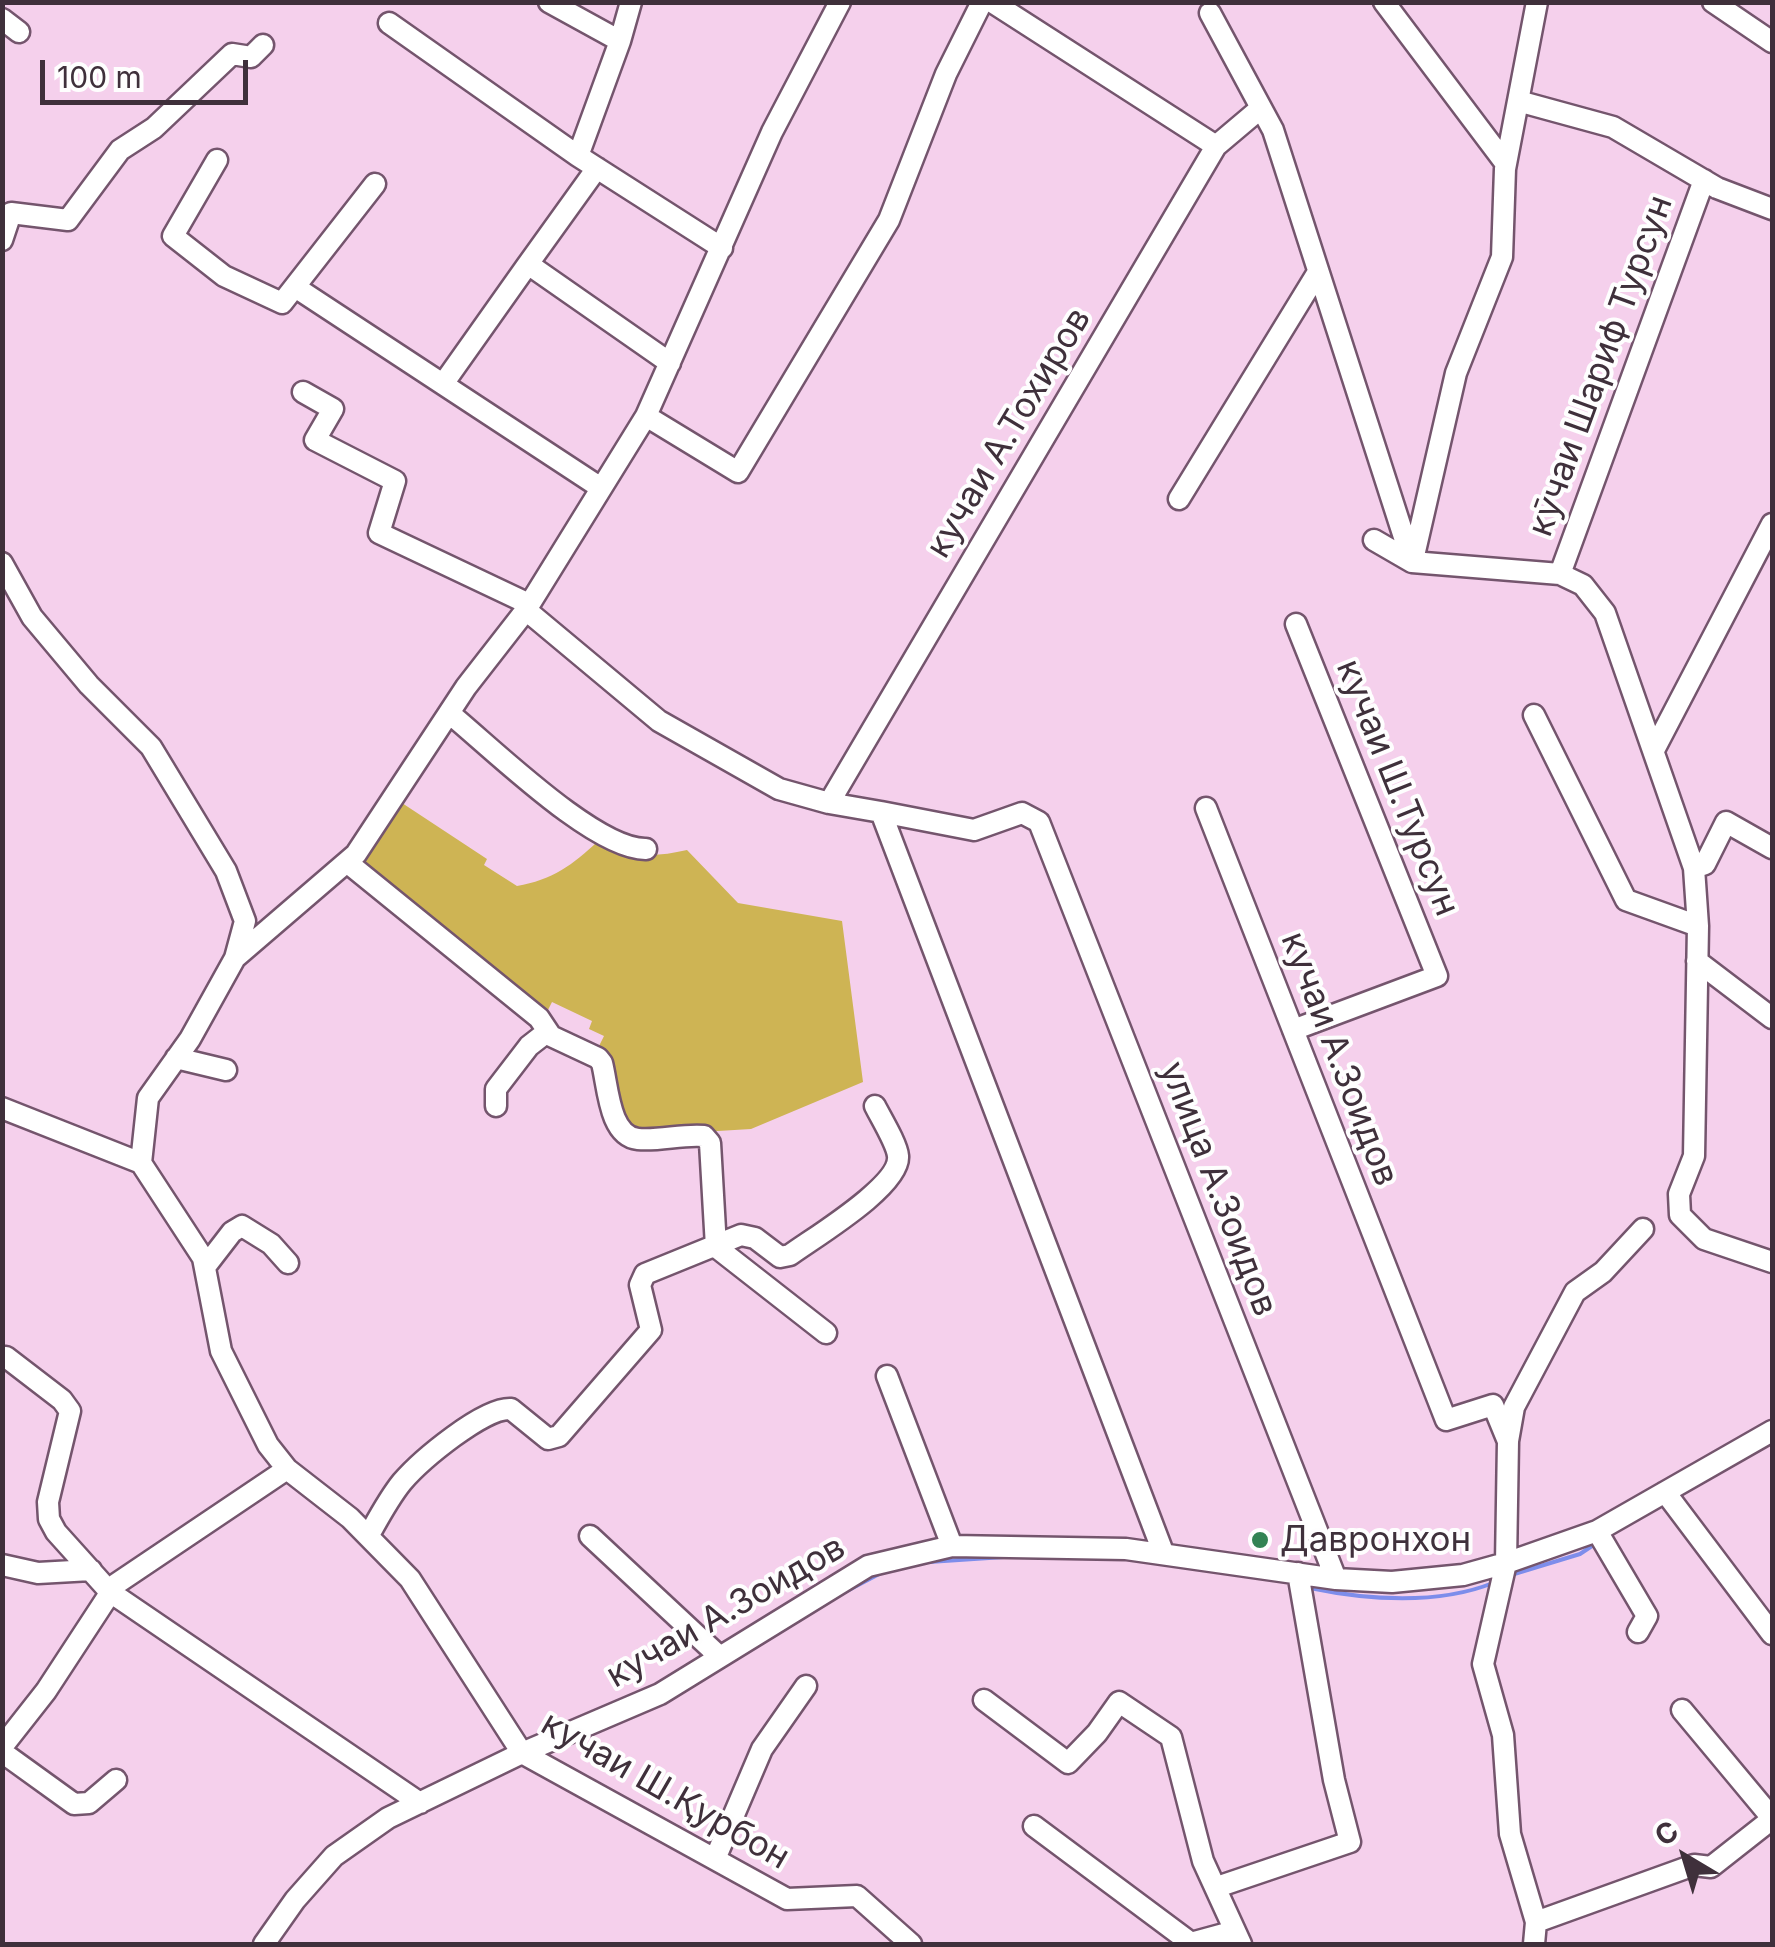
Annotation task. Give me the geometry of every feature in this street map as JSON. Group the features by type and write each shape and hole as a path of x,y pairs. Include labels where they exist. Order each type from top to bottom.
{"street":[{"path":"549,2 620,41"},
{"path":"443,384 528,264 587,162 631,2"},
{"path":"235,958 348,863 449,713 528,607 646,416 772,132 840,2"},
{"path":"646,416 738,472 889,220 946,74 982,2"},
{"path":"992,2 1216,146"},
{"path":"1384,2 1506,164"},
{"path":"1412,562 1456,372 1502,257 1506,164 1538,2"},
{"path":"1714,2 1772,42"},
{"path":"1210,13 1273,130 1412,562"},
{"path":"2,18 19,32"},
{"path":"389,23 587,162 722,248"},
{"path":"2,240 11,213 68,220 120,150 154,128 232,54 251,57 263,45"},
{"name":"кӯчаи Шариф Турсун","path":"1518,101 1613,127 1704,180 1772,209"},
{"name":"кучаи А.Тохиров","path":"829,803 1216,146 1261,108"},
{"path":"217,160 174,236 224,276 282,302 375,184"},
{"name":"кӯчаи Шариф Турсун","path":"1560,574 1704,180"},
{"path":"528,264 670,363"},
{"path":"1178,500 1318,272"},
{"path":"295,287 601,488"},
{"path":"303,392 333,409 315,440 395,481 378,533 528,607 659,721 779,789 881,812 1164,1552"},
{"path":"1654,750 1772,524"},
{"path":"1374,540 1412,562"},
{"name":"кӯчаи Шариф Турсун","path":"1412,562 1560,574 1583,585 1606,613 1694,868 1698,926 1694,1156 1679,1194 1680,1215 1704,1239 1772,1262"},
{"path":"2,563 32,617 89,685 150,747 226,871 244,921 235,958 148,1098 141,1164 2,1108"},
{"name":"кучаи Ш.Турсун","path":"1293,1030 1437,976 1296,624"},
{"path":"449,713 597,834 646,849"},
{"path":"1534,715 1626,900 1698,926"},
{"name":"кучаи А.Зоидов","path":"1206,808 1446,1420 1493,1405 1508,1441"},
{"name":"улица А.Зоидов","path":"881,812 974,830 1022,813 1039,822 1336,1579"},
{"path":"1694,868 1705,864 1726,822 1771,844"},
{"path":"348,863 539,1018 546,1032 598,1058 617,1125 625,1134 636,1139 704,1136 710,1143 716,1247 826,1333"},
{"path":"1697,961 1772,1018"},
{"path":"496,1106 496,1088 528,1046 546,1032"},
{"path":"176,1058 226,1070"},
{"path":"369,1535 401,1484 419,1465 490,1412 512,1409 548,1439 560,1436 651,1330 640,1279 741,1236 748,1236 771,1253 790,1255 869,1198 893,1176 898,1156 875,1106"},
{"name":"кучаи Ш.Қурбон","path":"141,1164 203,1258 221,1351 268,1444 287,1469 369,1535 410,1580 522,1754 787,1898 857,1896 912,1944"},
{"path":"205,1267 232,1232 242,1226 271,1244 288,1263"},
{"path":"1534,1944 1536,1922 1510,1834 1502,1734 1483,1664 1504,1574 1508,1441 1514,1407 1575,1292 1603,1272 1643,1230"},
{"path":"6,1357 62,1400 70,1411 48,1502 49,1519 110,1592 420,1803"},
{"path":"887,1376 952,1546"},
{"name":"кучаи А.Зоидов","path":"264,1944 295,1900 334,1856 388,1818 660,1694 868,1566 952,1546 1164,1552 1299,1581 1392,1582 1504,1574 1668,1497 1772,1431"},
{"path":"116,1780 89,1804 74,1804 2,1750 46,1692 116,1584 287,1469"},
{"path":"1668,1497 1772,1634"},
{"path":"1597,1530 1647,1616 1638,1632"},
{"path":"590,1536 720,1658"},
{"path":"2,1565 38,1573 91,1570"},
{"path":"1218,1888 1350,1842 1334,1780 1299,1581"},
{"path":"715,1859 762,1748 806,1686"},
{"path":"984,1700 1068,1763 1097,1733 1119,1702 1171,1738 1203,1861 1238,1938 1190,1943 1034,1826"},
{"path":"1536,1922 1694,1865 1712,1867 1772,1818 1682,1710"}],"shaded area":[{"path":"402,803 487,859 484,865 517,886 561,870 598,841 641,854 687,850 738,903 842,921 863,1082 751,1129 635,1136 620,1127 597,1050 604,1036 589,1029 592,1021 552,1002 548,1010 507,984 363,874 363,858"}],"waterway":[{"path":"1511,1575 1580,1554 1595,1544"},
{"path":"929,1562 1004,1557"},
{"path":"845,1592 881,1573"},
{"path":"1310,1588 1402,1598 1449,1595 1493,1583"}],"place":[{"name":"Давронхон","path":"1260,1540"}]}
